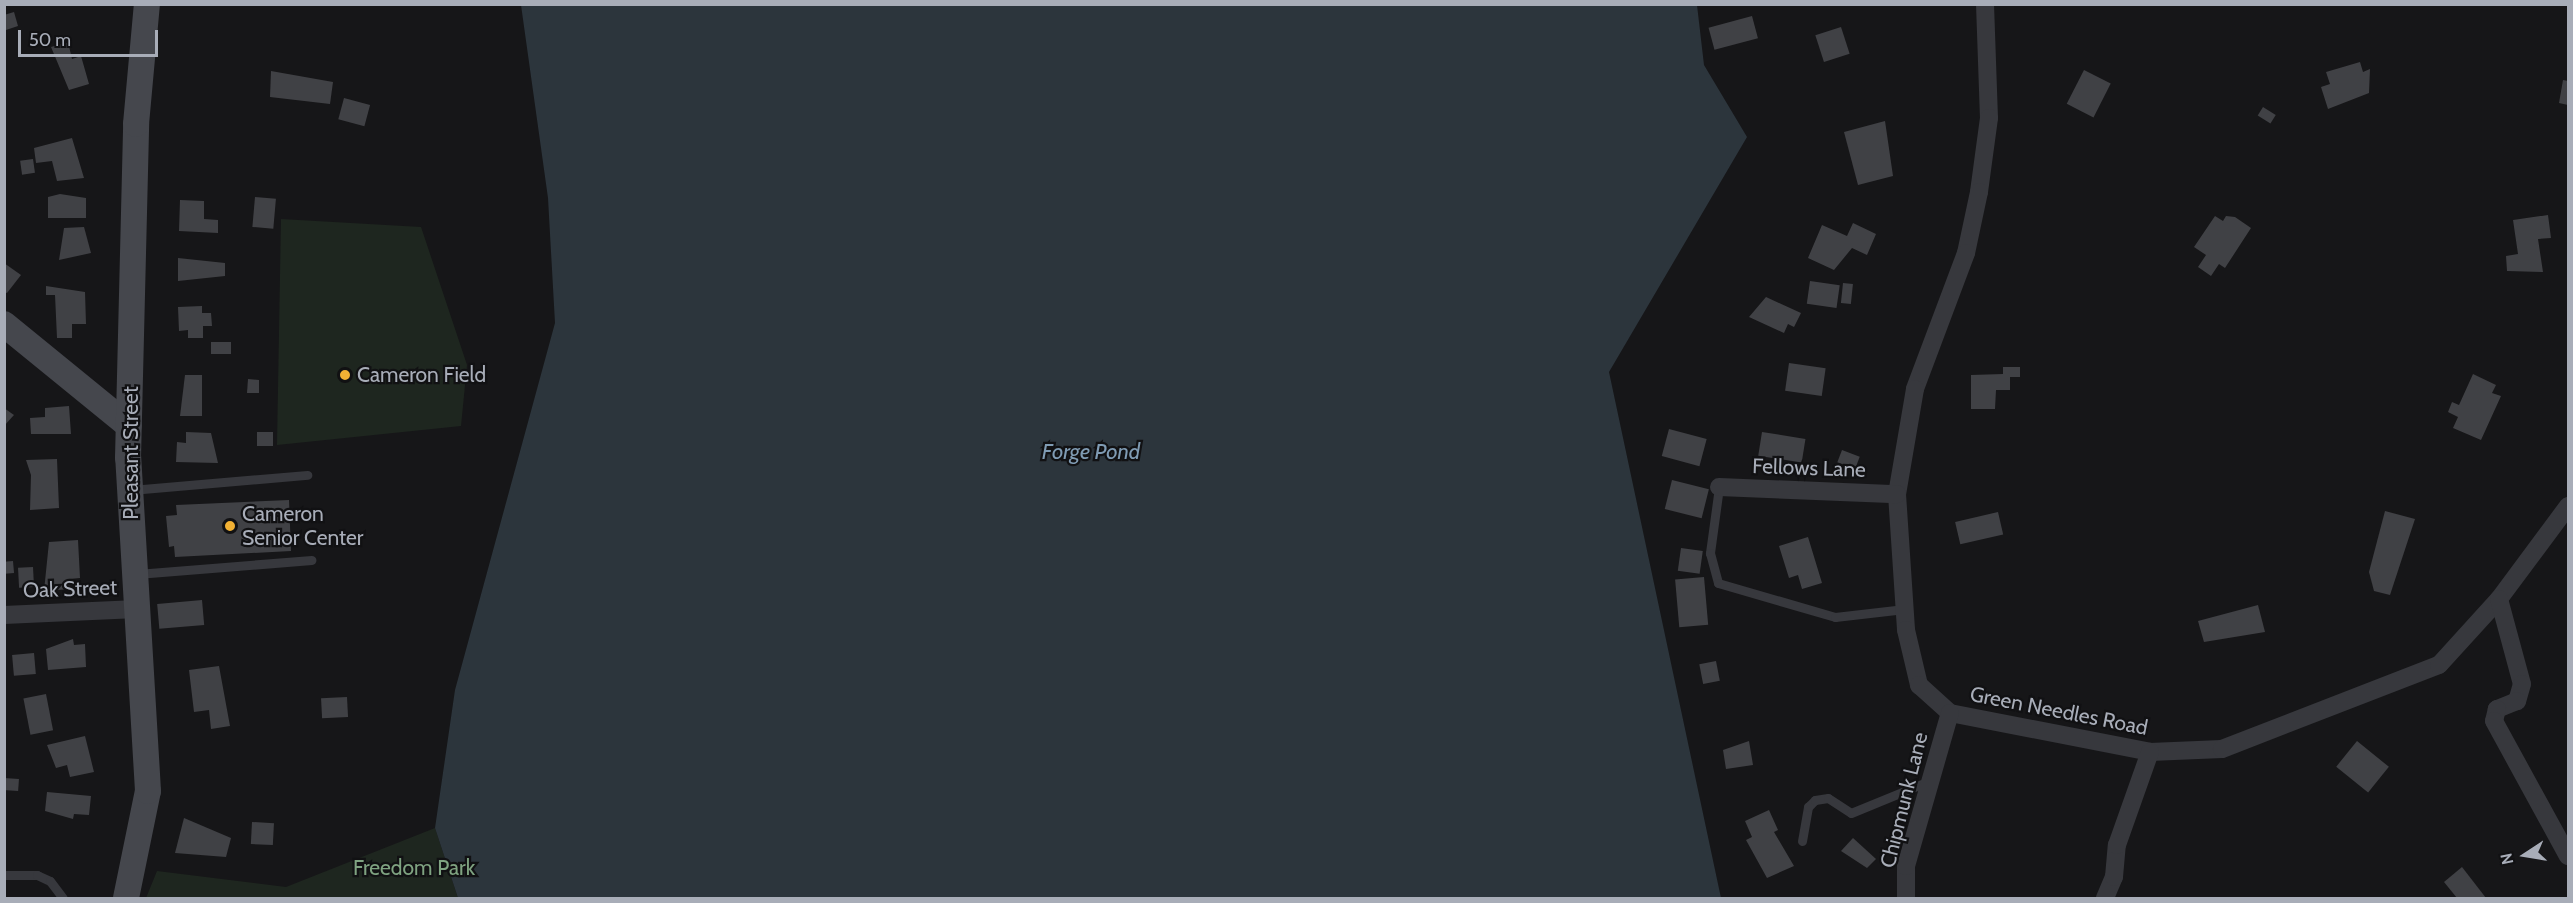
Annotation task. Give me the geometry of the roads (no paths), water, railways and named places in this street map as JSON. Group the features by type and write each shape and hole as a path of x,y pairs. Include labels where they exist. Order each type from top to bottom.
{"main road":[{"name":"Pleasant Street","path":"126,898 148,791 129,490 136,124 147,4"},
{"path":"4,324 129,426"}],"street":[{"name":"Green Needles Road","path":"1985,4 1989,118 1979,192 1966,253 1915,389 1897,494 1905,609 1918,685 1950,713 2150,752 2222,749 2439,665 2499,599 2568,506"},
{"name":"Fellows Lane","path":"1719,487 1897,494"},
{"path":"2499,599 2522,684 2517,701 2497,709 2494,721 2568,856"},
{"name":"Oak Street","path":"4,615 137,609"},
{"name":"Chipmunk Lane","path":"1906,898 1906,866 1950,713"},
{"path":"2104,898 2114,877 2117,845 2150,752"}],"lane":[{"path":"129,490 307,475"},
{"path":"1719,487 1710,553 1711,573 1718,583 1835,617 1905,609"},
{"path":"134,574 311,560"},
{"path":"1803,841 1815,800 1828,798 1851,813 1931,780"},
{"path":"4,875 37,875 50,881 63,898"}],"water":[{"name":"Forge Pond","path":"521,5 1697,5 1704,65 1747,137 1609,372 1721,898 458,898 435,828 455,690 555,323 548,198"}],"place":[{"name":"Cameron Field","path":"345,375"},
{"name":"Cameron Senior Center","path":"230,526"}],"park label":[{"name":"Freedom Park","path":"414,868"}]}
